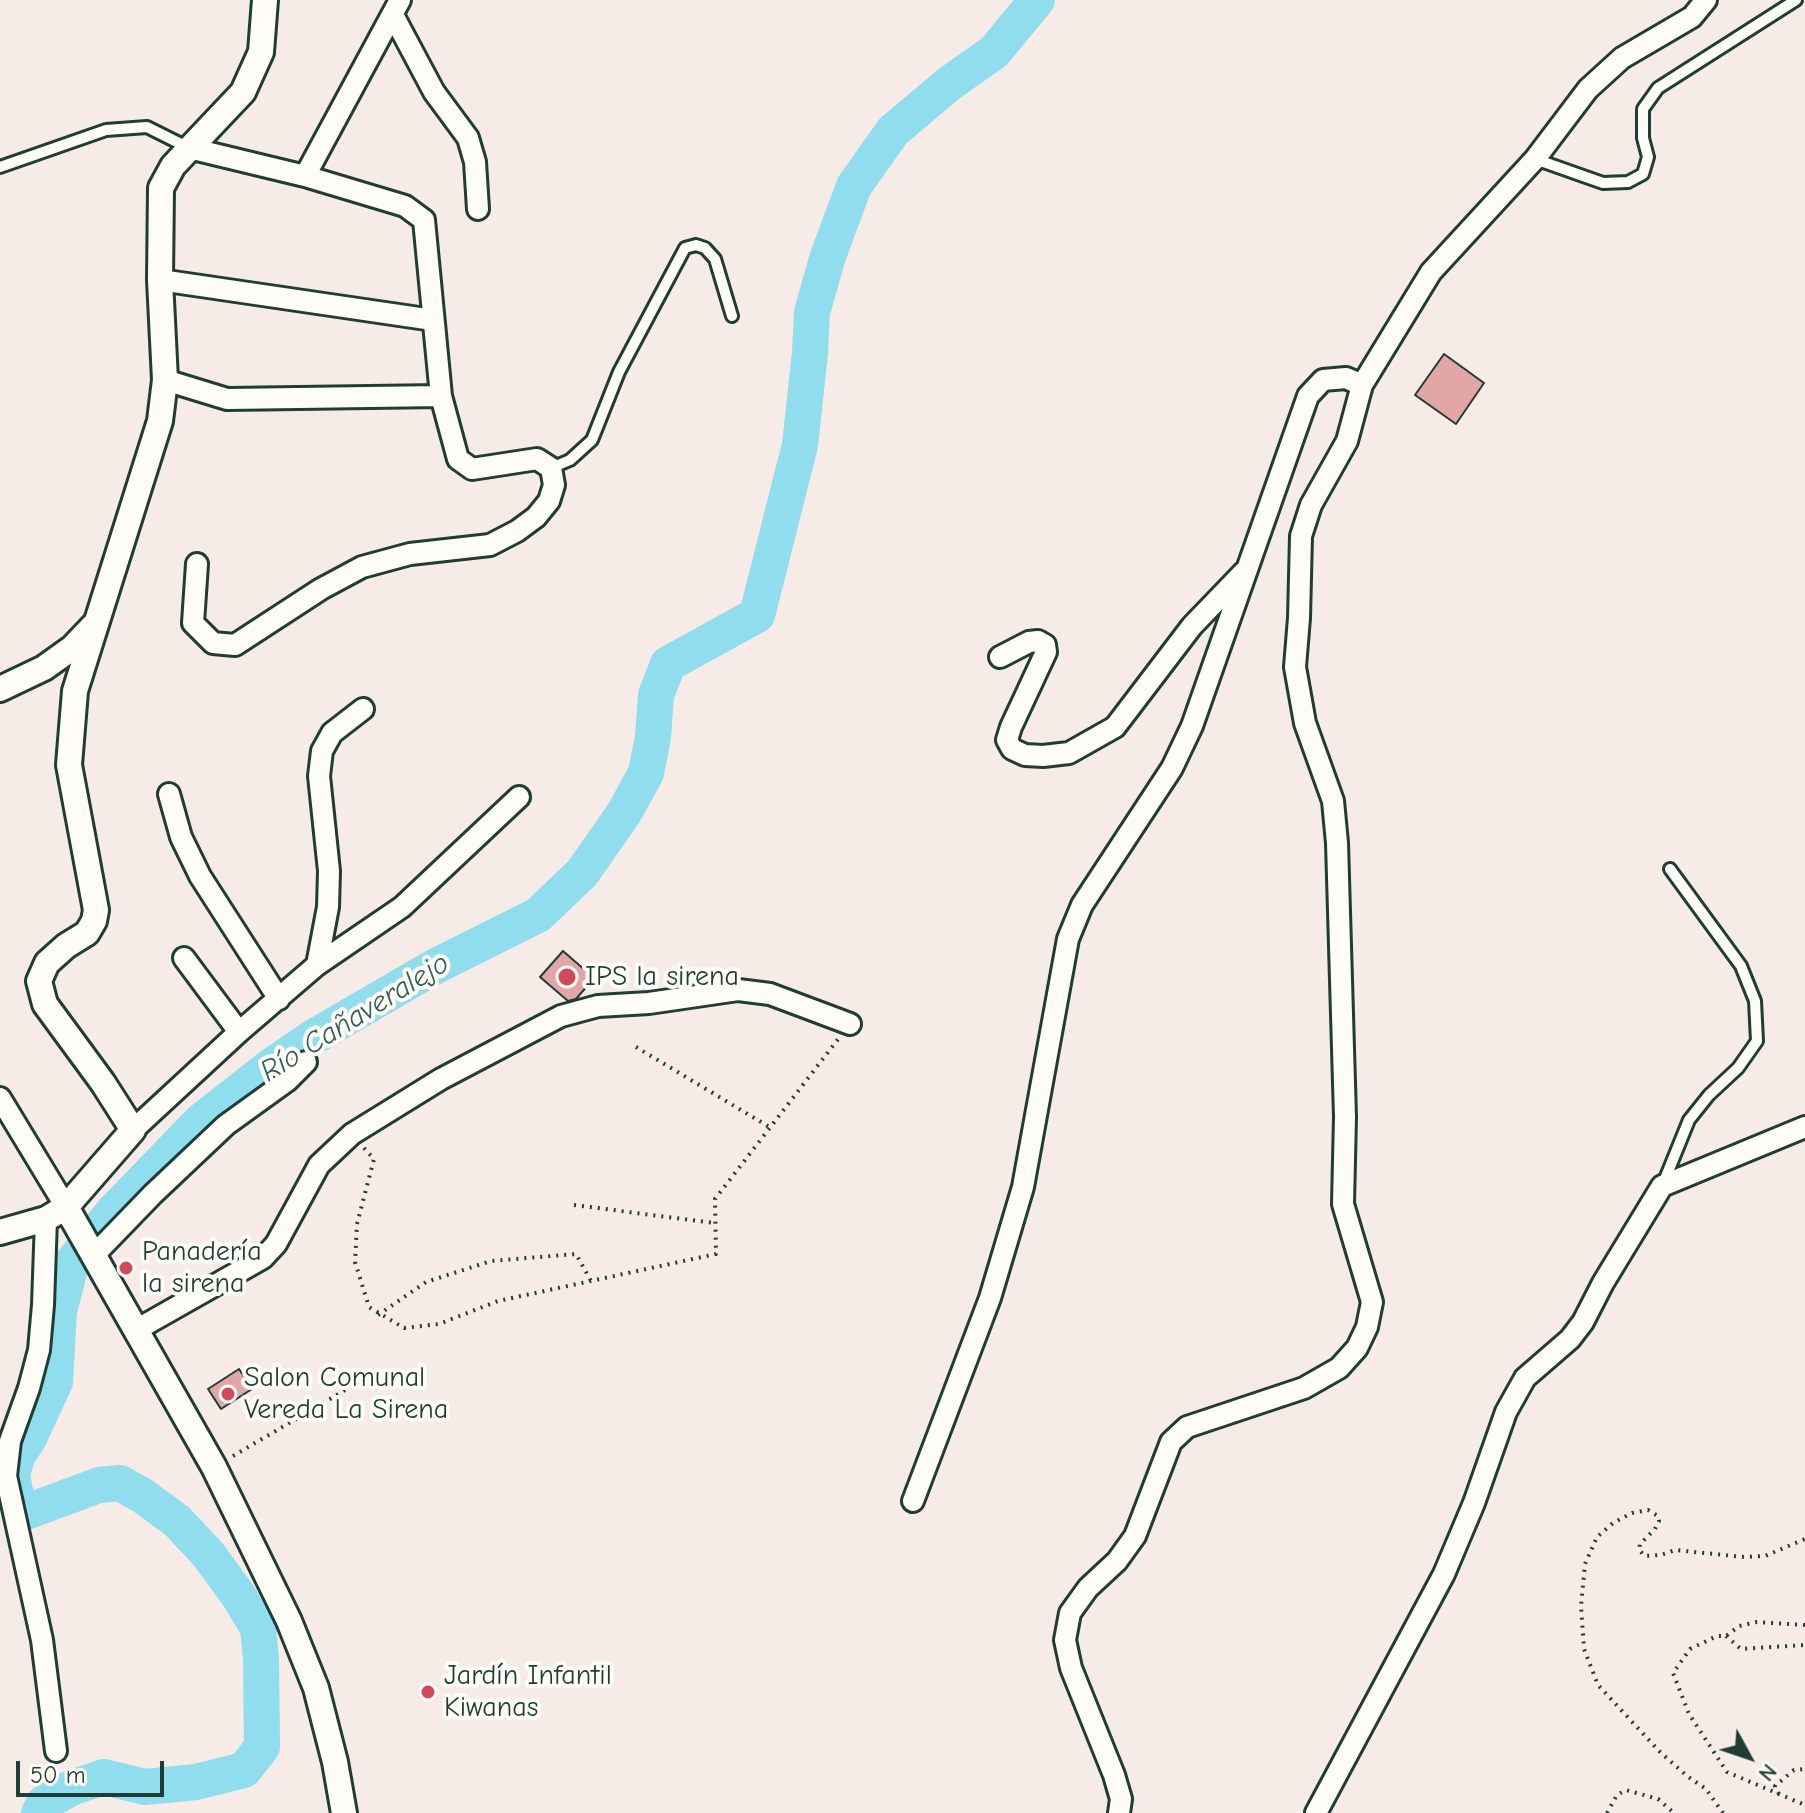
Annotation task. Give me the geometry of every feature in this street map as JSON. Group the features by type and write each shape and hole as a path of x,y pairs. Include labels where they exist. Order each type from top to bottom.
{"street":[{"path":"133,1130 45,1004 39,981 47,963 87,933 96,910 69,765 75,691 160,421 165,380 160,280 161,188 173,166 243,92 261,52 265,0"},
{"path":"1119,1813 1121,1799 1114,1775 1071,1668 1065,1640 1070,1613 1135,1536 1171,1442 1187,1427 1304,1388 1339,1368 1357,1348 1367,1327 1372,1302 1343,1204 1345,1117 1337,843 1333,801 1305,723 1295,667 1301,536 1311,505 1347,441 1362,385 1431,272 1535,159 1588,89 1622,58 1692,17 1706,0"},
{"path":"305,176 397,8"},
{"path":"397,8 434,92 468,138 475,162 478,209"},
{"path":"189,148 305,176 405,206 424,220 441,396 458,459 472,469 537,459 551,468 554,485 549,501 536,517 490,545 410,554 362,567 321,589 235,645 213,643 193,623 197,564"},
{"path":"160,280 433,320"},
{"path":"913,1501 990,1298 1023,1187 1068,939 1082,905 1172,768 1192,726 1298,432 1308,396 1323,380 1346,378 1362,385"},
{"path":"165,380 227,399 441,396"},
{"path":"1000,657 1029,642 1038,641 1045,645 1046,652 1011,727 1007,740 1012,749 1025,755 1069,753 1115,727 1192,626 1247,569"},
{"path":"0,689 44,668 72,648 96,622"},
{"path":"317,965 328,907 329,871 319,776 322,751 332,733 363,709"},
{"path":"169,794 181,837 200,876 279,999"},
{"path":"56,1751 42,1640 6,1476 10,1441 39,1350 43,1305 62,1216 133,1130 239,1032 317,965 402,907 519,797"},
{"path":"184,958 239,1032"},
{"path":"136,1330 263,1258 276,1244 319,1165 352,1134 441,1079 561,1016 598,1006 659,1002 738,990 770,994 850,1024"},
{"path":"97,1260 153,1194 226,1125 287,1081 306,1062"},
{"path":"0,1098 62,1216 97,1260 214,1467 289,1621 316,1688 344,1813"},
{"path":"1316,1813 1444,1574 1474,1503 1506,1412 1525,1378 1570,1339 1583,1322 1662,1186 1805,1127"},
{"path":"0,1232 62,1216"}],"lane":[{"path":"1535,159 1603,183 1628,182 1643,174 1648,157 1643,138 1643,109 1658,88 1796,0"},
{"path":"0,167 106,130 147,127 189,148"},
{"path":"551,468 582,451 592,440 619,372 685,248 696,245 705,248 715,259 732,316"},
{"path":"1662,1186 1689,1120 1709,1095 1738,1068 1757,1041 1755,1001 1741,966 1670,869"}],"path":[{"path":"374,1159 357,1224 355,1262 369,1307 404,1328 439,1324 498,1301 716,1254 715,1199 850,1024"},
{"path":"636,1047 771,1128"},
{"path":"574,1205 715,1223"},
{"path":"378,1315 426,1282 491,1261 576,1254 592,1282"},
{"path":"214,1467 369,1376"},
{"path":"1723,1813 1706,1789 1660,1752 1598,1685 1584,1649 1581,1606 1585,1564 1597,1537 1613,1523 1632,1513 1648,1510 1658,1516 1659,1521 1640,1544 1639,1550 1645,1556 1675,1550 1765,1556 1805,1539"},
{"path":"1805,1625 1757,1622 1739,1626 1726,1636 1717,1636 1690,1649 1673,1673 1689,1714 1727,1772 1805,1805"},
{"path":"1726,1636 1741,1649 1805,1645"},
{"path":"1780,1796 1775,1786 1794,1770 1805,1769"},
{"path":"1607,1813 1617,1795 1626,1790 1658,1799 1674,1813"}],"building":[{"path":"1444,354 1484,383 1456,424 1415,395"},
{"name":"IPS la sirena","path":"563,951 594,978 576,999 568,1001 540,977"},
{"name":"Salon Comunal Vereda La Sirena","path":"239,1369 252,1389 221,1409 208,1389"}],"waterway":[{"name":"Río Cañaveralejo","path":"39,1813 44,1803 71,1788 104,1777 145,1787 196,1782 244,1770 262,1747 258,1628 208,1554 177,1521 120,1483 99,1485 29,1511 23,1508 15,1492 12,1473 18,1455 55,1382 59,1311 71,1264 113,1212 200,1122 274,1064 312,1038 434,967 538,915 582,873 624,813 646,773 656,695 668,664 757,615 800,445 812,312 828,256 854,186 893,131 950,83 994,52 1037,0"}],"place":[{"name":"IPS la sirena","path":"567,977"},
{"name":"Panadería la sirena","path":"126,1268"},
{"name":"Salon Comunal Vereda La Sirena","path":"228,1394"},
{"name":"Jardín Infantil Kiwanas","path":"428,1692"}]}
